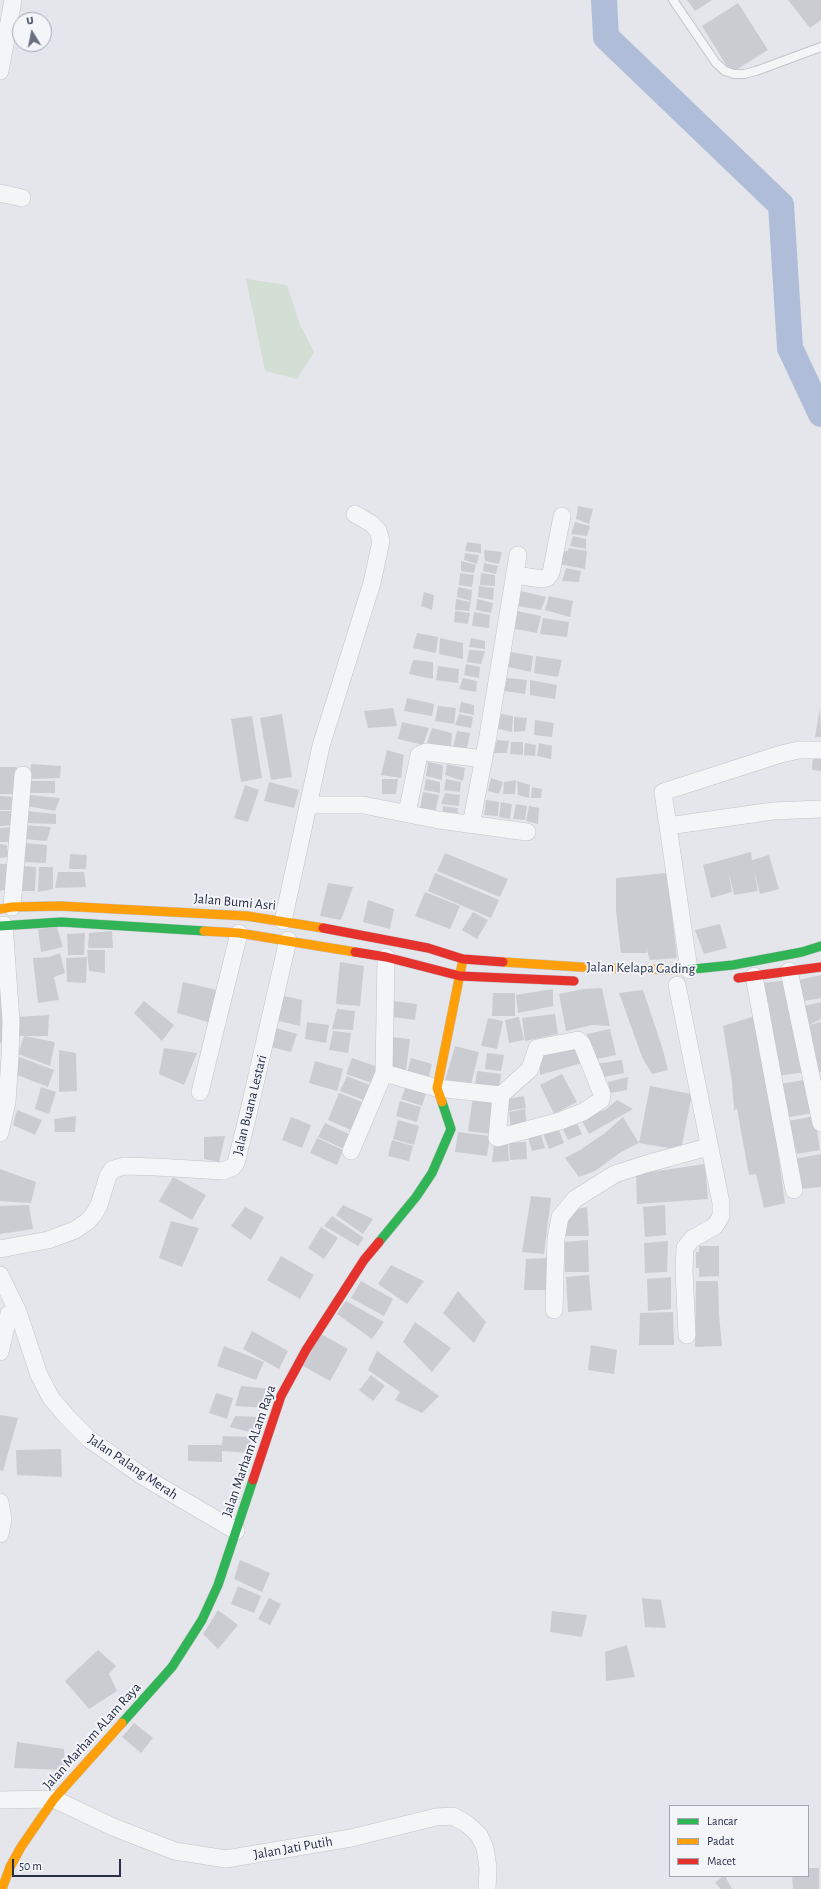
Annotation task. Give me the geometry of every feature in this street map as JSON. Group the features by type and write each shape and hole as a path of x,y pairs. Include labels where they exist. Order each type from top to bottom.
{"street":[{"path":"0,71 13,0"},
{"path":"0,193 22,198"},
{"path":"283,920 321,746 372,583 381,541 378,531 372,524 355,514"},
{"path":"515,576 542,579 547,578 551,573 562,516"},
{"path":"471,825 484,759 518,554"},
{"path":"687,1336 684,1270 685,1248 692,1239 715,1226 721,1216 721,1203 708,1147 681,981 668,826 663,792 781,754 799,750 821,750"},
{"path":"407,813 419,755 426,752 484,759"},
{"path":"6,908 23,775"},
{"path":"308,805 363,805 439,820 527,832"},
{"path":"668,826 773,811 821,809"},
{"path":"60,906 61,922"},
{"name":"Jalan Bumi Asri","path":"6,908 60,906 213,913 283,920 428,948 463,959"},
{"path":"0,1134 8,1102 5,1058 10,1020 2,926 26,923 61,922 239,933 386,957 460,976"},
{"path":"200,1092 239,933"},
{"name":"Jalan Buana Lestari","path":"0,1249 48,1240 75,1230 88,1221 94,1214 108,1176 116,1168 125,1166 223,1171 233,1167 236,1163 247,1120 288,940"},
{"name":"Jalan Kelapa Gading","path":"463,959 596,968 681,981 733,965 802,952 821,946"},
{"path":"351,1151 384,1073 386,957"},
{"name":"Jalan Marham ALam Raya","path":"2,1889 10,1867 21,1847 54,1799 172,1667 202,1620 218,1585 270,1424 281,1396 306,1350 364,1260 416,1197 442,1153 450,1129 437,1088 463,959"},
{"path":"731,979 821,967"},
{"path":"789,971 821,1123"},
{"name":"Jalan Kelapa Gading","path":"460,976 586,981"},
{"path":"754,976 794,1190"},
{"path":"384,1073 437,1088 501,1095 530,1070 537,1048 578,1040 582,1044 602,1094 601,1100 583,1112 560,1121 497,1138 501,1095"},
{"path":"554,1310 556,1239 560,1217 575,1199 615,1174 708,1147"},
{"name":"Jalan Palang Merah","path":"0,1275 9,1309 51,1398 89,1439 144,1477 236,1531"},
{"path":"0,1352 9,1309"},
{"path":"0,1502 3,1519 0,1534"},
{"path":"0,1800 54,1799"},
{"name":"Jalan Jati Putih","path":"54,1799 113,1827 175,1851 226,1859 352,1838 436,1817 453,1816 467,1824 479,1835 485,1848 488,1868 487,1889"}],"lane":[{"path":"673,0 716,63 725,71 739,74 756,71 821,47"}],"shaded area":[{"path":"246,279 287,285 300,325 314,352 297,379 265,371"}],"building":[{"path":"687,0 712,0 695,11"},
{"path":"788,0 821,0 821,20 810,28"},
{"path":"738,3 768,50 731,73 702,26"},
{"path":"578,506 593,509 589,524 576,519"},
{"path":"575,522 590,526 587,536 571,534"},
{"path":"573,536 586,539 586,549 570,546"},
{"path":"467,542 481,544 481,553 465,551"},
{"path":"569,548 587,551 585,569 559,564 560,552 567,551"},
{"path":"484,550 502,552 499,564 485,561"},
{"path":"465,553 479,555 477,564 464,560"},
{"path":"461,561 476,565 474,573 461,571"},
{"path":"484,563 498,566 496,574 483,571"},
{"path":"566,568 581,571 579,582 562,581"},
{"path":"460,573 474,575 472,587 459,585"},
{"path":"481,573 495,575 495,586 480,585"},
{"path":"479,586 494,588 493,600 478,597"},
{"path":"458,587 472,590 471,601 457,597"},
{"path":"521,591 546,597 541,610 518,606"},
{"path":"424,592 434,595 432,610 421,606"},
{"path":"549,596 573,601 570,617 545,610"},
{"path":"456,599 471,602 469,611 455,610"},
{"path":"477,599 493,603 491,613 476,610"},
{"path":"455,611 470,613 468,624 454,622"},
{"path":"517,611 541,616 537,633 515,629"},
{"path":"474,612 490,615 489,628 472,626"},
{"path":"543,618 569,622 567,637 540,634"},
{"path":"417,633 438,637 436,653 413,648"},
{"path":"440,638 463,643 463,659 439,654"},
{"path":"471,638 485,641 485,649 469,647"},
{"path":"469,650 485,651 481,664 467,662"},
{"path":"511,652 533,656 531,672 508,667"},
{"path":"536,656 562,660 558,677 534,673"},
{"path":"413,660 433,662 433,679 409,674"},
{"path":"466,664 480,667 479,678 464,675"},
{"path":"438,666 459,669 458,683 436,680"},
{"path":"463,678 477,681 476,692 459,689"},
{"path":"507,678 527,680 525,694 504,691"},
{"path":"530,680 557,685 555,699 530,695"},
{"path":"407,698 434,704 432,716 404,711"},
{"path":"461,702 474,705 474,715 459,712"},
{"path":"438,706 456,708 454,724 435,721"},
{"path":"393,708 397,726 368,728 364,711"},
{"path":"820,708 821,737 815,737"},
{"path":"282,714 292,777 271,780 260,718"},
{"path":"459,714 473,717 471,728 455,725"},
{"path":"501,714 513,716 512,732 498,729"},
{"path":"252,716 262,778 241,782 231,719"},
{"path":"514,717 527,718 525,731 514,732"},
{"path":"535,720 554,723 552,737 534,735"},
{"path":"402,722 429,728 423,745 398,739"},
{"path":"432,728 452,733 451,747 427,743"},
{"path":"457,731 470,733 466,754 452,751"},
{"path":"497,740 509,741 507,753 494,753"},
{"path":"511,742 523,742 523,755 510,754"},
{"path":"525,743 536,745 535,756 524,755"},
{"path":"539,743 552,746 551,759 537,756"},
{"path":"387,750 404,755 401,778 381,775"},
{"path":"813,755 821,755 821,771 812,770"},
{"path":"428,762 443,765 442,780 426,776"},
{"path":"31,764 61,766 60,778 29,779"},
{"path":"447,764 465,768 463,781 445,775"},
{"path":"0,767 17,767 15,794 0,794"},
{"path":"491,778 503,782 499,794 488,791"},
{"path":"382,779 398,779 396,794 382,794"},
{"path":"426,779 440,782 440,793 424,790"},
{"path":"446,779 461,782 460,792 444,790"},
{"path":"516,780 515,794 503,794 504,782"},
{"path":"28,781 55,781 55,793 29,793"},
{"path":"517,781 530,785 529,798 518,795"},
{"path":"269,782 299,790 294,808 264,801"},
{"path":"245,785 259,790 248,822 234,818"},
{"path":"532,787 542,789 541,798 531,798"},
{"path":"423,792 439,795 435,813 420,809"},
{"path":"445,793 460,795 459,806 441,804"},
{"path":"30,795 60,798 55,811 27,806"},
{"path":"0,796 13,797 11,810 0,810"},
{"path":"486,800 499,802 498,816 484,815"},
{"path":"501,802 512,804 510,819 499,817"},
{"path":"516,804 527,806 525,820 513,819"},
{"path":"443,806 458,808 457,818 442,815"},
{"path":"529,806 539,808 538,824 526,821"},
{"path":"0,811 15,811 13,825 0,826"},
{"path":"26,811 56,814 56,824 27,823"},
{"path":"24,825 51,827 47,841 24,839"},
{"path":"14,827 13,842 0,842 0,828"},
{"path":"25,843 47,845 46,863 23,862"},
{"path":"0,844 7,845 8,857 0,858"},
{"path":"751,852 752,860 769,855 779,889 760,894 754,870 758,891 734,895 728,869 732,892 711,898 703,865"},
{"path":"445,853 508,879 500,897 437,871"},
{"path":"70,854 87,855 86,869 69,869"},
{"path":"0,864 8,864 9,888 0,891"},
{"path":"21,866 36,867 35,891 19,891"},
{"path":"39,867 53,867 53,889 38,892"},
{"path":"58,872 84,872 86,887 55,888"},
{"path":"435,873 499,900 491,918 428,891"},
{"path":"667,873 677,958 650,960 646,947 647,953 621,953 616,911 616,878"},
{"path":"328,883 353,887 341,920 320,916"},
{"path":"425,892 460,906 450,929 415,916"},
{"path":"368,900 394,909 390,929 363,922"},
{"path":"473,912 488,920 477,939 462,930"},
{"path":"720,924 727,948 704,954 695,930"},
{"path":"57,927 63,947 41,952 38,929"},
{"path":"112,931 113,948 88,948 89,933"},
{"path":"85,933 84,955 68,955 67,934"},
{"path":"87,950 105,950 105,973 89,971"},
{"path":"60,953 65,973 54,977 59,1000 38,1003 33,958 49,957"},
{"path":"87,957 86,983 67,982 66,958"},
{"path":"340,962 364,966 360,1006 336,1004"},
{"path":"821,975 821,998 804,1001 799,980"},
{"path":"788,980 806,1072 777,1076 766,1006 769,1006 762,983"},
{"path":"183,982 217,990 211,1023 177,1013"},
{"path":"0,987 5,1042 0,1043"},
{"path":"602,988 610,1026 592,1025 566,1031 559,994 584,989"},
{"path":"553,989 553,1006 518,1013 516,995"},
{"path":"643,990 668,1070 652,1074 642,1057 619,993"},
{"path":"493,993 515,993 515,1016 492,1016"},
{"path":"280,995 302,1000 300,1026 275,1020"},
{"path":"144,1001 174,1025 162,1041 134,1013"},
{"path":"394,1001 417,1004 415,1020 392,1017"},
{"path":"821,1002 821,1019 809,1025 804,1006"},
{"path":"337,1009 355,1011 353,1030 332,1029"},
{"path":"555,1014 558,1034 525,1041 522,1018"},
{"path":"49,1015 48,1036 17,1036 15,1017"},
{"path":"755,1016 775,1130 785,1203 764,1208 756,1174 749,1175 737,1109 734,1110 732,1082 723,1026"},
{"path":"519,1017 524,1040 509,1043 505,1020"},
{"path":"488,1018 503,1021 497,1049 481,1046"},
{"path":"307,1022 329,1025 326,1043 305,1039"},
{"path":"821,1022 821,1072 817,1073 809,1025"},
{"path":"272,1027 297,1034 291,1052 267,1046"},
{"path":"610,1029 616,1055 592,1060 587,1034"},
{"path":"333,1031 351,1033 348,1053 329,1050"},
{"path":"24,1036 55,1042 50,1066 18,1054"},
{"path":"390,1037 410,1039 406,1070 386,1068"},
{"path":"455,1046 479,1052 470,1088 445,1081"},
{"path":"576,1047 582,1063 540,1075 539,1054"},
{"path":"164,1048 197,1053 184,1085 159,1074"},
{"path":"59,1050 76,1053 77,1091 59,1092"},
{"path":"487,1053 504,1055 501,1071 485,1069"},
{"path":"17,1056 54,1070 48,1087 15,1074"},
{"path":"352,1058 378,1067 372,1083 346,1074"},
{"path":"411,1058 432,1064 428,1079 407,1073"},
{"path":"622,1060 624,1073 599,1078 596,1064"},
{"path":"315,1061 343,1069 337,1091 309,1083"},
{"path":"477,1071 501,1074 499,1088 475,1085"},
{"path":"562,1074 577,1102 554,1114 540,1085"},
{"path":"347,1076 372,1086 366,1101 340,1091"},
{"path":"628,1077 627,1090 610,1093 608,1082"},
{"path":"808,1079 814,1113 782,1118 776,1085"},
{"path":"407,1083 427,1090 422,1106 401,1099"},
{"path":"650,1086 692,1094 681,1150 639,1143"},
{"path":"41,1087 56,1092 49,1114 35,1109"},
{"path":"339,1093 365,1103 353,1131 328,1120"},
{"path":"524,1096 526,1108 508,1111 506,1099"},
{"path":"473,1097 497,1101 491,1134 468,1131"},
{"path":"617,1100 633,1109 589,1134 581,1119 605,1110"},
{"path":"400,1101 421,1107 417,1122 396,1116"},
{"path":"525,1109 527,1126 511,1129 509,1112"},
{"path":"17,1110 42,1120 35,1135 13,1125"},
{"path":"76,1116 75,1132 55,1132 54,1119"},
{"path":"815,1116 820,1150 797,1154 788,1121"},
{"path":"291,1117 311,1125 302,1148 282,1140"},
{"path":"574,1117 582,1134 568,1140 561,1124"},
{"path":"623,1117 639,1143 621,1152 595,1171 579,1177 565,1158 605,1133"},
{"path":"398,1120 419,1126 414,1145 393,1139"},
{"path":"325,1123 351,1135 344,1149 318,1137"},
{"path":"557,1125 564,1143 549,1149 542,1131"},
{"path":"540,1131 545,1148 532,1151 527,1134"},
{"path":"458,1132 490,1136 487,1156 455,1152"},
{"path":"225,1136 219,1162 204,1159 204,1137"},
{"path":"317,1138 343,1150 337,1165 310,1153"},
{"path":"392,1140 413,1146 409,1161 388,1156"},
{"path":"526,1142 527,1159 510,1160 509,1143"},
{"path":"494,1144 508,1144 509,1161 492,1162"},
{"path":"821,1154 821,1187 800,1189 794,1159"},
{"path":"705,1164 708,1199 637,1204 636,1174"},
{"path":"0,1169 36,1182 31,1203 0,1201"},
{"path":"173,1177 206,1195 192,1220 159,1201"},
{"path":"531,1196 551,1198 544,1254 522,1252"},
{"path":"29,1205 33,1229 0,1234 0,1206"},
{"path":"343,1205 373,1219 363,1234 336,1215"},
{"path":"665,1205 666,1235 645,1237 643,1207"},
{"path":"245,1207 264,1217 251,1240 231,1226"},
{"path":"587,1207 589,1236 565,1236 568,1211"},
{"path":"332,1216 364,1238 358,1246 324,1226"},
{"path":"171,1221 199,1228 182,1267 159,1258"},
{"path":"321,1227 338,1238 324,1259 308,1248"},
{"path":"588,1240 589,1272 565,1272 564,1242"},
{"path":"668,1241 667,1272 645,1273 644,1243"},
{"path":"699,1246 719,1246 719,1276 699,1277 699,1268 696,1268 696,1252 699,1252"},
{"path":"281,1256 314,1275 300,1299 267,1280"},
{"path":"547,1258 550,1290 524,1290 526,1259"},
{"path":"391,1265 424,1281 407,1304 378,1284"},
{"path":"589,1275 592,1310 568,1312 566,1277"},
{"path":"671,1277 671,1309 648,1311 647,1279"},
{"path":"361,1281 393,1299 384,1316 351,1298"},
{"path":"696,1281 718,1281 722,1346 695,1347"},
{"path":"458,1291 486,1322 474,1343 443,1313"},
{"path":"346,1301 384,1322 372,1339 337,1314"},
{"path":"673,1312 674,1345 639,1345 640,1313"},
{"path":"415,1322 451,1348 432,1372 403,1342"},
{"path":"252,1331 288,1351 279,1369 243,1349"},
{"path":"321,1334 348,1349 330,1381 303,1366"},
{"path":"591,1345 617,1350 614,1374 588,1370"},
{"path":"224,1346 264,1362 256,1380 217,1366"},
{"path":"377,1351 439,1396 422,1413 395,1400 400,1392 368,1370"},
{"path":"371,1375 385,1386 373,1401 359,1390"},
{"path":"241,1386 271,1389 269,1408 235,1406"},
{"path":"216,1393 233,1398 227,1419 209,1413"},
{"path":"0,1415 18,1418 3,1471 0,1470"},
{"path":"235,1416 260,1417 257,1434 230,1427"},
{"path":"223,1436 251,1437 249,1453 222,1451 222,1462 188,1461 188,1445 222,1445"},
{"path":"61,1449 62,1477 17,1475 16,1450"},
{"path":"240,1560 270,1573 262,1592 234,1579"},
{"path":"238,1586 261,1596 254,1613 231,1604"},
{"path":"269,1598 281,1604 270,1625 258,1619"},
{"path":"642,1598 661,1600 666,1628 645,1627"},
{"path":"218,1610 238,1625 218,1649 203,1634"},
{"path":"552,1611 587,1615 582,1637 550,1632"},
{"path":"627,1645 635,1677 606,1681 605,1652"},
{"path":"98,1650 116,1666 109,1674 117,1691 89,1709 65,1681"},
{"path":"134,1723 153,1738 141,1753 122,1737"},
{"path":"17,1742 64,1749 65,1770 14,1768"},
{"path":"809,1868 819,1868 819,1889 793,1889 792,1877 809,1877"},
{"path":"722,1877 726,1877 732,1889 721,1889 715,1883"}],"waterway":[{"path":"604,0 606,37 781,205 790,348 821,414"}],"traffic: fast":[{"path":"0,926 61,922 204,931"},
{"path":"684,970 733,965 802,952 821,946"},
{"path":"379,1242 416,1197 432,1173 451,1129 442,1102"},
{"path":"122,1723 172,1667 202,1620 218,1585 253,1480"}],"traffic: slow":[{"path":"0,909 12,907 60,906 247,916 323,928"},
{"path":"204,931 239,933 355,952"},
{"path":"442,1102 437,1088 463,959"},
{"path":"503,962 596,968 684,970"},
{"path":"2,1889 10,1867 21,1847 54,1799 122,1723"}],"traffic: jam":[{"path":"323,928 428,948 463,959 503,962"},
{"path":"355,952 386,957 460,976 574,981"},
{"path":"738,978 821,967"},
{"path":"253,1480 281,1396 306,1350 364,1260 379,1242"}]}
